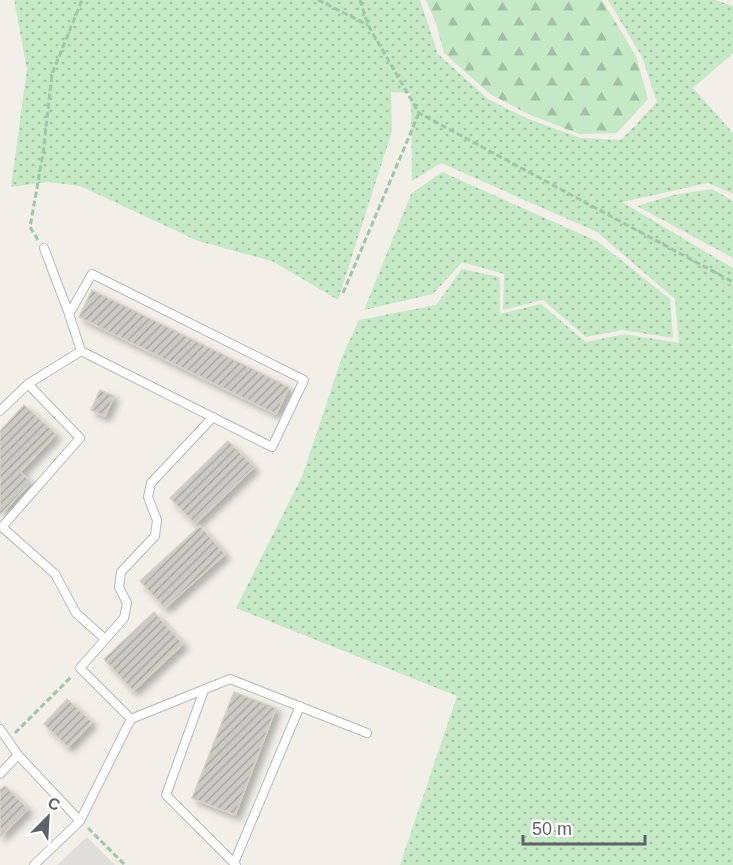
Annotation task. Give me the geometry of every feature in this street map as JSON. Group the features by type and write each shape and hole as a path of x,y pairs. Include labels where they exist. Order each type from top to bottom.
{"lane":[{"path":"44,248 81,351 272,447 304,380 92,274 69,314"},
{"path":"0,411 28,384 81,351"},
{"path":"28,384 80,438 2,527 55,574 76,613 105,639"},
{"path":"131,719 80,668 124,618 127,603 119,587 121,572 155,536 157,520 148,497 151,483 213,417"},
{"path":"34,865 80,821 131,719 230,679 367,733"},
{"path":"204,690 166,795 235,864 300,706"},
{"path":"0,729 18,755 80,821"},
{"path":"0,774 18,755"}],"path":[{"path":"44,248 30,228 43,154 52,74 82,0"},
{"path":"318,0 368,25"},
{"path":"360,0 368,25 419,113 733,282"},
{"path":"343,293 419,113"},
{"path":"7,741 80,668"},
{"path":"80,821 125,865"}],"shaded area":[{"path":"87,837 115,865 57,865"}],"green space":[{"path":"14,0 420,0 438,54 488,99 526,118 581,138 621,140 657,102 642,57 608,0 715,0 733,6 733,53 693,88 733,133 733,194 708,183 622,202 733,268 733,346 731,346 733,350 733,865 400,865 457,696 236,608 303,474 342,357 359,320 436,305 462,269 500,277 500,314 541,304 586,342 625,334 679,343 675,299 597,232 441,163 412,181 411,93 391,92 392,131 338,300 272,261 198,241 80,186 48,182 11,187 27,69"},
{"path":"426,0 602,0 636,56 648,99 617,133 579,134 528,114 490,94 444,53 437,26"},
{"path":"442,172 597,241 670,299 673,338 622,330 586,337 543,300 503,310 504,274 462,262 433,294 364,310 411,194"},
{"path":"712,189 733,201 733,258 637,206 673,195"}],"building":[{"path":"92,290 289,387 276,414 79,317"},
{"path":"100,390 114,396 105,416 91,410"},
{"path":"24,405 56,434 20,472 31,482 0,515 0,431"},
{"path":"228,441 254,467 195,524 170,498"},
{"path":"200,526 225,554 165,608 140,581"},
{"path":"154,612 183,644 133,691 104,659"},
{"path":"234,692 276,708 235,815 192,798"},
{"path":"67,699 92,722 68,747 44,724"},
{"path":"5,786 28,809 0,837 0,790"}]}
